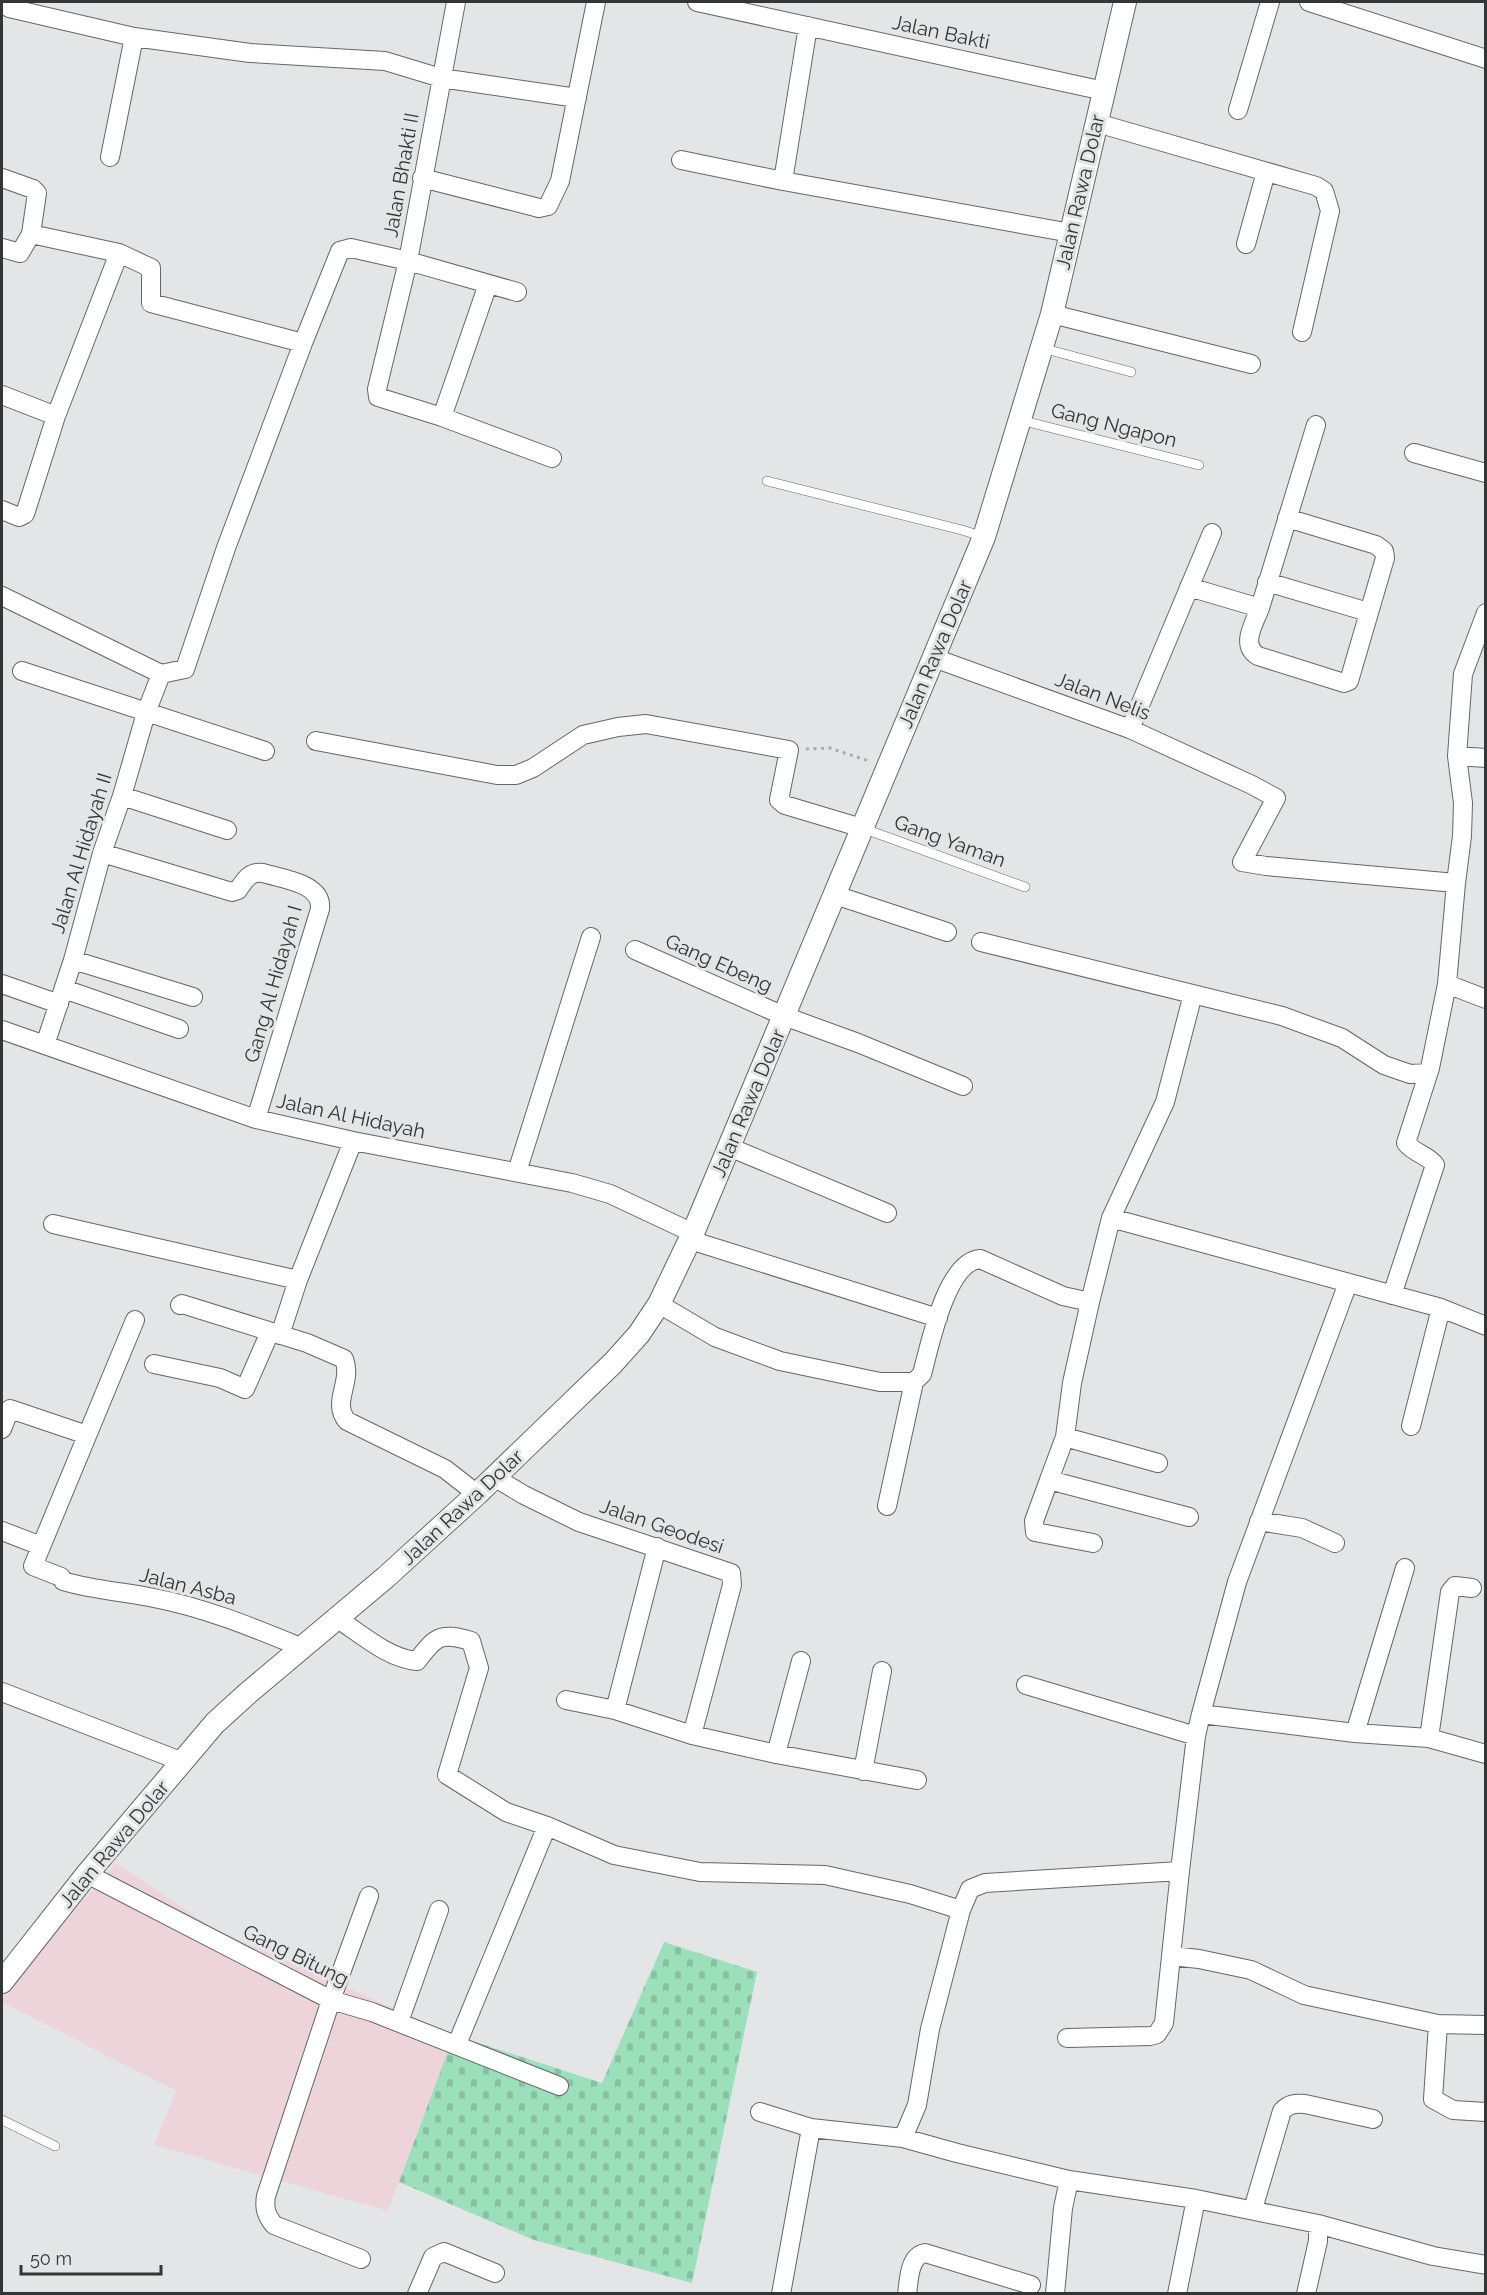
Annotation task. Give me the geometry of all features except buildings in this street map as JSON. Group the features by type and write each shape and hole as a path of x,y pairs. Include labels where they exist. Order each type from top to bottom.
{"street":[{"name":"Jalan Bhakti II","path":"303,343 340,251 351,248 408,261 456,2"},
{"path":"422,178 539,208 548,206 561,181 596,2"},
{"name":"Jalan Bakti","path":"697,2 1104,90"},
{"name":"Jalan Rawa Dolar","path":"2,1982 87,1874 215,1723 248,1692 338,1618 477,1494 613,1363 639,1334 659,1304 729,1148 984,537 1052,314 1125,2"},
{"path":"1238,110 1270,2"},
{"path":"1309,2 1485,59"},
{"path":"9,8 134,37 250,53 384,61 441,78 577,98"},
{"path":"783,181 808,26"},
{"path":"110,157 134,37"},
{"path":"1096,123 1316,186 1324,191 1329,200 1330,211 1302,332"},
{"path":"681,160 783,181 1071,233"},
{"path":"1246,244 1266,172"},
{"path":"2,178 33,189 37,193 31,234 20,253 2,248"},
{"path":"2,596 161,674 185,669 226,548 303,343 151,303 151,268 119,253 31,234"},
{"path":"2,510 19,517 25,514 56,416 119,253"},
{"path":"517,292 408,261 377,389 378,397 442,417 552,458"},
{"path":"442,417 488,284"},
{"path":"1052,314 1251,364"},
{"path":"2,395 56,416"},
{"path":"1287,518 1376,545 1384,551 1385,558 1349,681 1344,683 1258,656 1248,647 1248,641 1316,425"},
{"path":"1413,453 1485,473"},
{"path":"1130,729 1212,533"},
{"path":"1267,582 1368,612"},
{"path":"1189,587 1260,608"},
{"path":"1392,1295 1435,1164 1431,1159 1413,1152 1406,1143 1428,1072 1447,984 1456,883 1462,847 1463,803 1456,756 1463,674 1485,613"},
{"name":"Jalan Nelis","path":"934,658 1130,729 1252,784 1276,798 1242,862 1456,883"},
{"path":"22,671 265,751"},
{"name":"Jalan Al Hidayah II","path":"45,1045 73,960 102,853 122,796 146,713 161,674"},
{"path":"316,741 497,775 516,775 533,768 584,735 618,727 646,724 789,750 779,800 785,805 862,828"},
{"path":"1456,756 1485,758"},
{"path":"122,796 227,830"},
{"name":"Gang Al Hidayah I","path":"102,853 226,890 238,890 248,876 257,872 308,887 320,898 320,909 256,1119"},
{"path":"835,895 947,932"},
{"path":"516,1172 591,937"},
{"path":"981,942 1282,1016 1342,1038 1384,1065 1410,1074 1428,1072"},
{"name":"Gang Ebeng","path":"635,950 784,1016 858,1043 963,1086"},
{"path":"73,960 193,997"},
{"path":"2,984 61,996 179,1029"},
{"path":"1447,984 1485,999"},
{"path":"1093,1543 1035,1532 1034,1521 1065,1437 1072,1383 1111,1218 1165,1102 1193,994"},
{"name":"Jalan Al Hidayah","path":"2,1030 256,1119 353,1141 572,1183 610,1194 691,1237 830,1286 938,1318"},
{"path":"154,1364 220,1378 245,1389 275,1333 353,1141"},
{"path":"729,1148 887,1213"},
{"path":"1111,1218 1441,1308 1485,1326"},
{"path":"53,1224 298,1280"},
{"path":"887,1506 914,1382 922,1374 946,1294 961,1268 974,1259 980,1259 1063,1296 1090,1302"},
{"path":"1067,2038 1150,2036 1157,2034 1164,2023 1196,1736 1201,1714 1237,1582 1348,1283"},
{"path":"180,1305 183,1304 307,1343 344,1359 348,1369 340,1405 341,1414 347,1421 445,1469 477,1494"},
{"path":"659,1304 715,1337 780,1360 880,1382 914,1382"},
{"path":"1411,1426 1441,1308"},
{"path":"2,1532 41,1546 135,1320"},
{"path":"2,1429 10,1409 87,1436"},
{"path":"1065,1437 1158,1463"},
{"name":"Jalan Geodesi","path":"494,1477 524,1495 579,1522 657,1547 728,1572 733,1576 692,1735"},
{"path":"1049,1480 1189,1517"},
{"path":"1259,1521 1302,1528 1335,1543"},
{"name":"Jalan Asba","path":"41,1546 33,1566 61,1577 63,1581 80,1586 155,1598 213,1614 244,1623 303,1648"},
{"path":"615,1710 657,1547"},
{"path":"1355,1733 1405,1568"},
{"path":"1429,1738 1450,1592 1455,1586 1472,1588"},
{"path":"338,1618 391,1653 407,1660 417,1661 432,1641 440,1637 456,1637 471,1641 479,1668 447,1775 506,1812 548,1826 614,1855 700,1872 825,1875 910,1893 961,1910"},
{"path":"776,1754 801,1661"},
{"path":"863,1771 882,1671"},
{"path":"1026,1685 1196,1736"},
{"path":"2,1692 183,1762"},
{"path":"566,1700 615,1710 692,1735 776,1754 917,1780"},
{"path":"1201,1714 1355,1733 1429,1738 1485,1754"},
{"path":"457,2044 548,1826"},
{"path":"903,2138 916,2105 930,2029 961,1910 970,1888 985,1883 1180,1871"},
{"name":"Gang Bitung","path":"87,1874 331,2000 399,2022 559,2086"},
{"path":"361,2259 274,2224 267,2217 264,2206 331,2000 369,1896"},
{"path":"399,2022 439,1910"},
{"path":"1171,1956 1199,1959 1251,1970 1304,1995 1438,2024 1485,2025"},
{"path":"1438,2024 1433,2099 1454,2110 1485,2112"},
{"path":"1253,2209 1282,2111 1288,2105 1305,2104 1373,2119"},
{"path":"760,2112 811,2128 903,2138 1069,2180 1253,2209 1318,2224 1433,2256 1485,2265"},
{"path":"781,2294 811,2128"},
{"path":"1056,2294 1063,2208 1069,2180"},
{"path":"1177,2294 1196,2199"},
{"path":"1306,2294 1318,2241 1318,2224"},
{"path":"417,2294 433,2257 438,2253 444,2252 495,2272"},
{"path":"907,2294 913,2260 918,2254 925,2253 1031,2285"}],"lane":[{"path":"1042,348 1131,372"},
{"name":"Gang Ngapon","path":"1020,420 1199,465"},
{"path":"768,481 984,537"},
{"name":"Gang Yaman","path":"862,828 1025,887"},
{"path":"2,2120 56,2146"}],"path":[{"path":"789,750 830,748 875,763"}],"shaded area":[{"path":"116,1863 212,1928 454,2035 388,2211 154,2145 176,2091 2,2002 2,1993"}],"green space":[{"path":"664,1942 757,1972 692,2283 534,2240 399,2182 454,2035 602,2083"}]}
